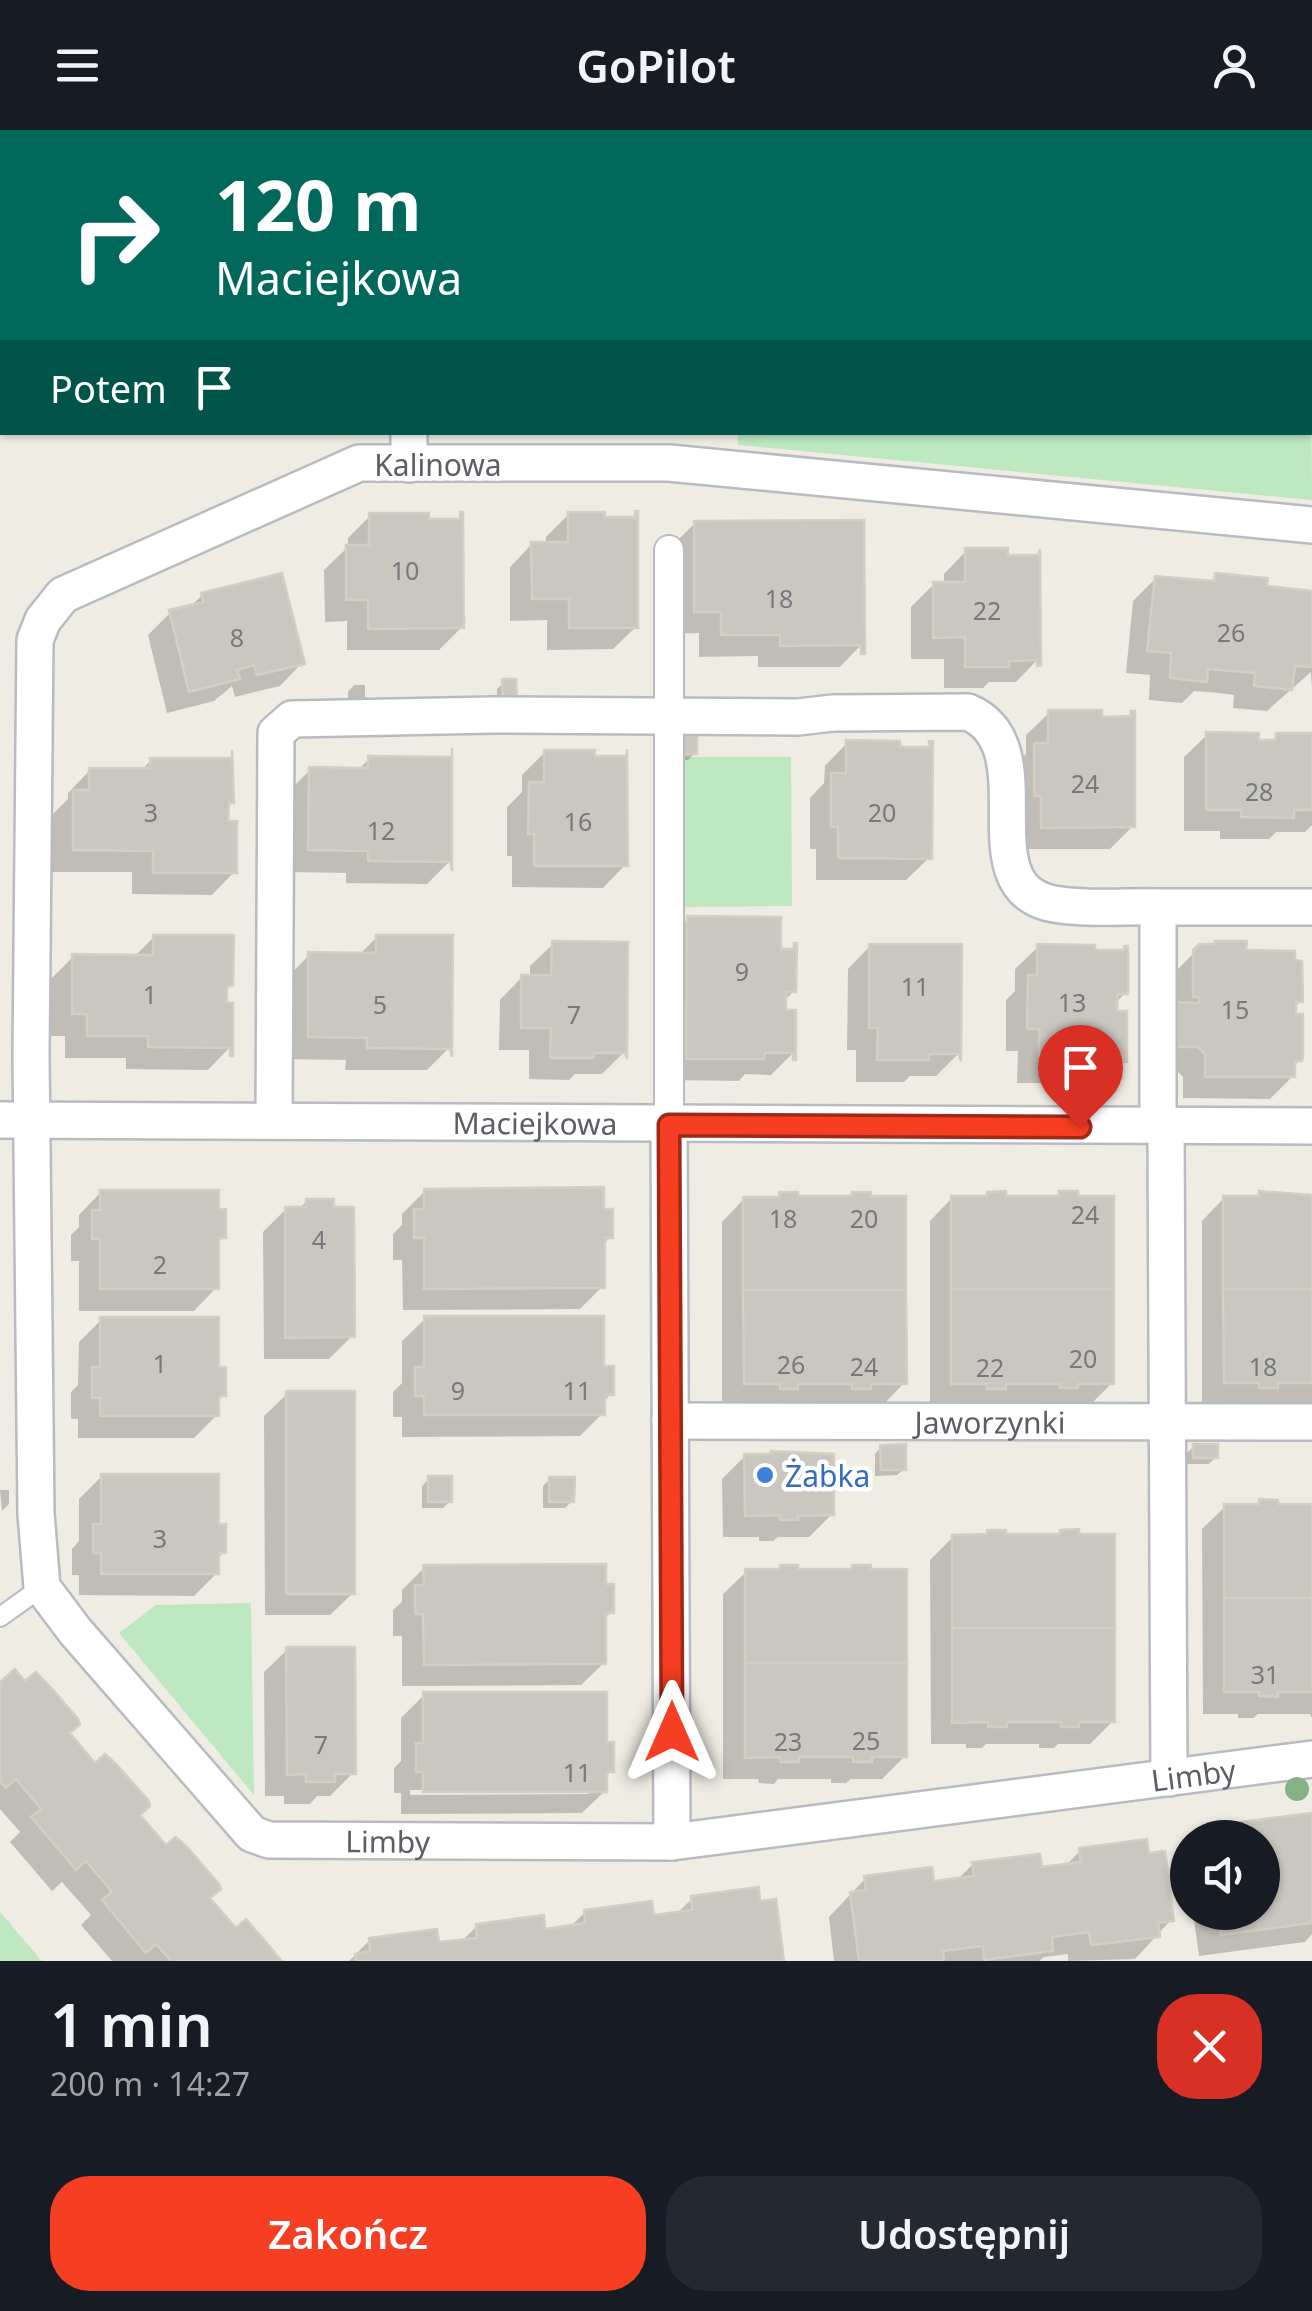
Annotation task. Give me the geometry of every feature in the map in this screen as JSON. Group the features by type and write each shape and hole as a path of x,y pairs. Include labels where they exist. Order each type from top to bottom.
{"street":[{"name":"Kalinowa","path":"16,1120 36,640 42,620 63,595 279,497 360,463 409,448 669,463 1312,525"},
{"path":"669,550 672,1842"},
{"path":"274,1121 276,733 292,720 968,712 981,717 996,732 1006,756 1008,854 1023,886 1050,903 1312,907"},
{"path":"1158,907 1169,1778"},
{"name":"Maciejkowa","path":"16,1120 1312,1126"},
{"path":"16,1120 42,1587"},
{"name":"Jaworzynki","path":"670,1421 1312,1422"},
{"name":"Limby","path":"42,1587 74,1631 252,1834 269,1840 672,1842 1312,1759"}],"lane":[{"path":"0,1616 42,1587"}],"green space":[{"path":"738,435 1312,435 1312,500 738,445"},
{"path":"680,757 791,757 792,906 680,907"},
{"path":"251,1603 254,1795 119,1633 156,1605"},
{"path":"0,1912 42,1961 0,1961"}],"building":[{"path":"635,511 638,628 569,628 569,599 532,599 531,542 568,542 568,512 635,517"},
{"path":"460,512 464,628 368,629 368,600 346,600 346,545 369,545 369,513 429,513 429,519 460,519"},
{"path":"864,520 865,654 861,654 861,645 780,646 780,635 721,635 721,612 694,612 694,521"},
{"path":"965,548 1008,548 1008,555 1038,555 1040,549 1041,666 1037,666 1037,660 1009,661 1009,667 965,667 965,637 933,638 933,582 965,582"},
{"path":"282,573 305,664 257,675 254,665 237,670 240,679 189,692 169,610 203,602 201,593"},
{"path":"1215,573 1268,578 1267,586 1312,591 1312,667 1295,666 1292,690 1254,686 1255,673 1208,669 1207,682 1170,678 1171,653 1147,651 1155,576 1214,581"},
{"path":"502,679 516,679 517,702 503,702"},
{"path":"1048,710 1102,710 1102,717 1131,716 1131,711 1135,711 1135,827 1041,828 1041,796 1034,796 1034,743 1048,743"},
{"path":"683,732 697,732 697,754 683,754"},
{"path":"1206,732 1259,733 1259,740 1276,740 1276,733 1312,733 1312,810 1294,810 1294,818 1241,817 1242,810 1206,810"},
{"path":"846,740 900,741 900,747 929,747 929,741 933,741 932,859 838,858 838,827 831,827 831,773 846,773"},
{"path":"627,749 628,866 534,866 534,834 528,834 529,782 544,782 544,750 595,750 595,756 627,756"},
{"path":"232,750 234,803 229,803 228,821 237,821 237,873 153,873 153,851 73,850 73,790 89,790 89,768 150,768 150,758 232,758"},
{"path":"368,756 452,757 452,871 451,862 368,861 368,851 308,850 309,767 368,768"},
{"path":"687,916 781,917 781,949 794,949 797,943 796,992 786,992 786,1010 796,1010 796,1060 793,1053 765,1053 764,1059 686,1059"},
{"path":"153,935 234,935 233,986 227,986 227,1003 233,1003 233,1056 230,1048 148,1047 148,1036 87,1036 87,1014 72,1014 72,954 153,955"},
{"path":"376,935 453,935 452,1057 450,1049 367,1048 367,1038 308,1037 308,952 376,953"},
{"path":"552,941 628,942 627,1059 625,1053 550,1058 551,1028 521,1028 521,975 551,975"},
{"path":"1247,941 1246,950 1295,951 1295,960 1302,961 1303,1002 1296,1002 1296,1014 1303,1014 1303,1055 1302,1061 1295,1061 1295,1077 1205,1077 1205,1054 1198,1047 1174,1047 1174,1002 1199,1003 1199,997 1193,997 1193,950 1199,944"},
{"path":"869,944 962,944 961,1061 959,1054 929,1054 929,1060 877,1060 878,1028 869,1028"},
{"path":"1037,944 1095,945 1095,950 1124,950 1128,946 1128,994 1118,994 1117,1011 1127,1011 1127,1062 1124,1055 1095,1055 1095,1061 1039,1061 1039,1029 1027,1029 1028,975 1037,975"},
{"path":"604,1187 604,1209 613,1209 613,1238 605,1238 605,1288 424,1289 424,1238 414,1238 414,1209 424,1209 424,1189"},
{"path":"100,1190 219,1190 219,1209 226,1209 226,1238 219,1238 219,1289 100,1289 100,1239 92,1239 92,1210 100,1210"},
{"path":"1006,1191 1006,1196 1059,1196 1059,1191 1078,1191 1078,1196 1114,1196 1114,1289 951,1289 951,1196 987,1196 987,1192"},
{"path":"1259,1191 1312,1195 1312,1289 1223,1289 1223,1196 1259,1196"},
{"path":"779,1192 798,1192 798,1196 871,1192 871,1196 906,1196 906,1290 743,1290 743,1197 779,1197"},
{"path":"306,1199 334,1199 334,1207 354,1207 355,1337 285,1338 285,1207 306,1207"},
{"path":"951,1289 1114,1289 1114,1384 1060,1388 1060,1384 1006,1384 1006,1389 987,1389 987,1384 951,1384"},
{"path":"1223,1289 1312,1289 1312,1383 1278,1383 1278,1388 1259,1388 1259,1383 1224,1383"},
{"path":"743,1290 906,1290 907,1384 871,1384 871,1389 852,1389 852,1384 798,1384 798,1389 780,1389 780,1384 744,1384"},
{"path":"424,1316 604,1316 604,1366 614,1366 614,1395 605,1395 605,1415 424,1415 424,1396 415,1396 415,1367 424,1367"},
{"path":"100,1317 219,1317 219,1367 226,1367 226,1396 219,1396 219,1416 100,1416 100,1398 92,1398 92,1367 100,1367"},
{"path":"286,1391 355,1391 355,1594 286,1594"},
{"path":"906,1444 906,1470 881,1470 880,1445"},
{"path":"1193,1444 1218,1444 1218,1458 1193,1458"},
{"path":"744,1454 834,1454 834,1515 798,1516 798,1520 780,1520 780,1515 745,1516"},
{"path":"101,1474 219,1474 219,1524 226,1524 226,1553 219,1553 219,1574 101,1574 101,1553 93,1553 93,1524 101,1524"},
{"path":"428,1476 452,1476 452,1502 428,1502"},
{"path":"549,1477 575,1477 574,1502 549,1502"},
{"path":"1259,1499 1278,1500 1278,1504 1312,1504 1312,1598 1224,1598 1224,1504 1259,1504"},
{"path":"1079,1529 1079,1534 1115,1534 1115,1628 952,1628 952,1535 987,1534 987,1530 1060,1534 1060,1530"},
{"path":"606,1564 606,1584 614,1584 614,1613 606,1613 606,1664 424,1665 423,1614 415,1614 415,1585 424,1585 423,1565"},
{"path":"780,1565 798,1565 798,1569 871,1565 871,1569 907,1569 907,1663 745,1663 745,1569 780,1569"},
{"path":"1224,1598 1312,1598 1312,1692 1278,1692 1278,1697 1259,1696 1259,1692 1224,1692"},
{"path":"952,1628 1115,1628 1115,1722 1079,1722 1079,1727 1061,1727 1061,1722 1007,1722 1007,1727 988,1727 988,1722 952,1723"},
{"path":"286,1647 355,1647 356,1774 335,1774 335,1782 306,1782 306,1774 287,1775"},
{"path":"745,1663 907,1663 907,1757 872,1757 872,1762 853,1762 853,1757 799,1757 799,1762 781,1762 780,1757 745,1758"},
{"path":"15,1669 25,1681 36,1672 55,1692 80,1724 70,1733 95,1763 105,1754 116,1764 149,1801 150,1806 140,1815 166,1845 176,1837 188,1848 219,1884 221,1889 210,1898 236,1928 246,1919 282,1961 171,1961 156,1944 146,1953 102,1900 112,1892 86,1861 76,1870 31,1817 41,1809 16,1779 6,1788 0,1781 0,1682"},
{"path":"423,1692 607,1692 607,1742 614,1742 614,1772 607,1772 607,1792 423,1792 423,1772 416,1772 416,1743 423,1743"},
{"path":"1312,1813 1312,1923 1280,1927 1280,1820 1256,1820"},
{"path":"1147,1839 1149,1853 1165,1851 1170,1922 1158,1923 1160,1937 1091,1945 1089,1932 1052,1937 1053,1951 984,1960 983,1946 943,1951 944,1961 859,1961 850,1892 866,1890 864,1876 932,1867 934,1881 974,1876 972,1862 1040,1854 1042,1867 1081,1862 1079,1848"},
{"path":"759,1887 760,1901 776,1899 784,1961 356,1961 355,1954 370,1951 369,1938 437,1929 439,1942 477,1938 476,1924 544,1915 545,1929 585,1923 584,1910 652,1901 654,1915 692,1910 691,1896"},
{"path":"1220,1930 1259,1930 1221,1935"}],"place":[{"name":"Żabka","path":"765,1475"}],"route":[{"path":"672,1732 669,1125 1080,1127"}]}
